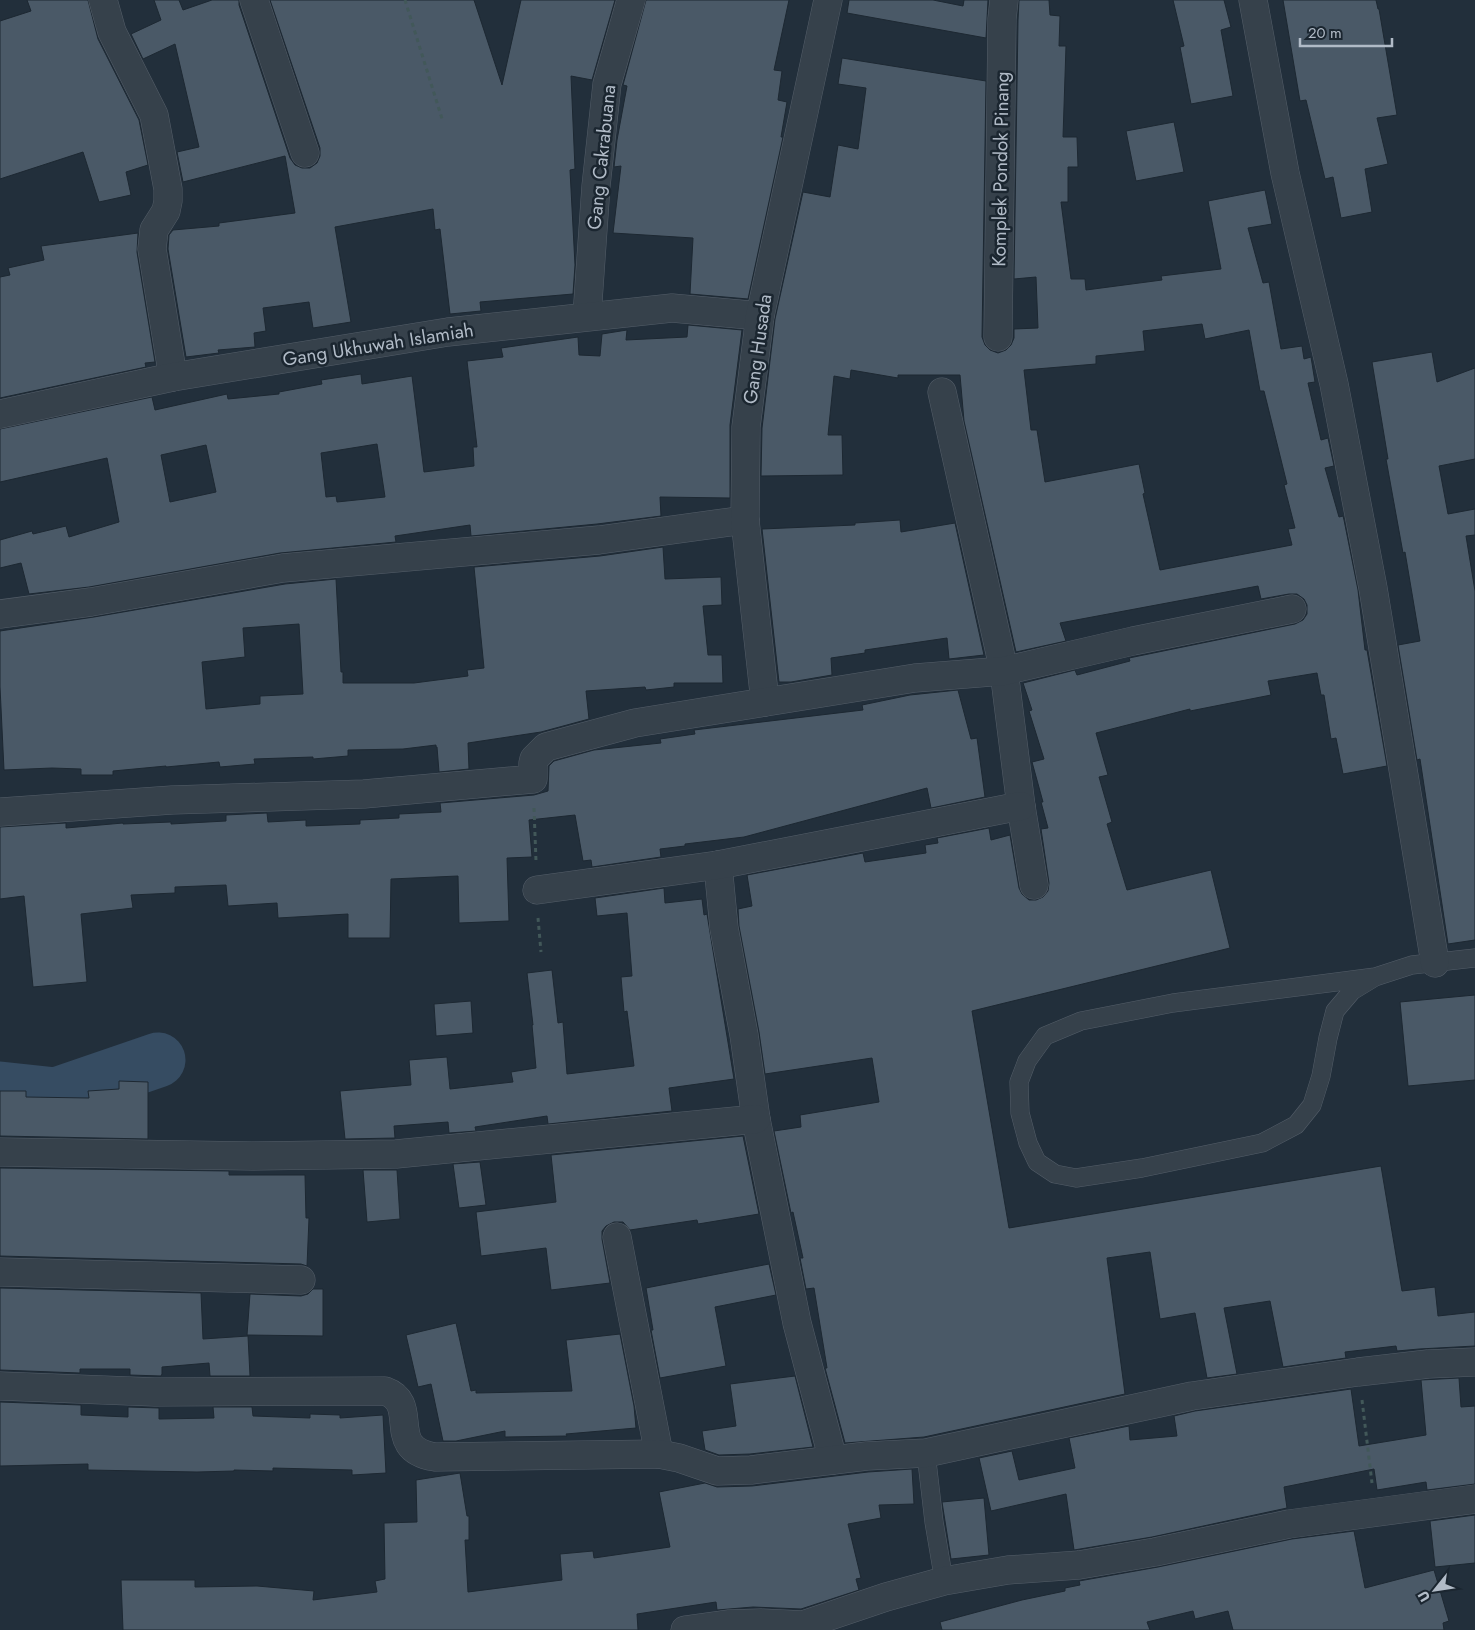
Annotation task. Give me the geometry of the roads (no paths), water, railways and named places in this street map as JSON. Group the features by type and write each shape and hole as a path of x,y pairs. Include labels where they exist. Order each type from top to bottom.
{"street":[{"path":"103,0 112,32 154,115 168,189 166,211 154,230 152,250 173,377"},
{"path":"254,0 305,153"},
{"name":"Gang Cakrabuana","path":"587,316 596,186 607,84 632,0"},
{"name":"Gang Husada","path":"765,702 745,520 746,427 760,316 828,0"},
{"name":"Komplek Pondok Pinang","path":"998,337 1002,19 1004,0"},
{"path":"1253,0 1285,173 1334,384 1373,588 1434,963"},
{"name":"Gang Ukhuwah Islamiah","path":"0,414 173,377 448,332 672,308 760,316"},
{"path":"942,392 1004,671 1021,806 1034,885"},
{"path":"0,614 91,602 283,568 599,540 745,520"},
{"path":"0,812 172,800 364,794 533,778 534,759 546,747 634,723 915,678 1004,671 1133,641 1292,609"},
{"path":"537,890 718,865 1021,806"},
{"path":"718,865 724,928 744,1035 756,1119 797,1323 832,1460"},
{"path":"0,1152 252,1156 396,1154 756,1119"},
{"path":"617,1237 659,1454"},
{"path":"0,1272 301,1280"},
{"path":"0,1386 155,1392 385,1391 393,1394 398,1399 402,1406 405,1433 414,1450 422,1455 435,1457 659,1454 679,1458 717,1471 751,1470 867,1456 926,1454 1192,1396 1358,1372 1428,1364 1475,1362"},
{"path":"685,1630 728,1624 761,1623 804,1628 886,1597 944,1581 1008,1570 1079,1565 1155,1552 1289,1524 1374,1511 1475,1499"}],"lane":[{"path":"1375,977 1352,992 1335,1011 1321,1076 1312,1105 1296,1125 1262,1143 1151,1166 1076,1178 1056,1174 1037,1162 1028,1143 1020,1113 1020,1082 1027,1061 1045,1036 1081,1021 1173,1003 1375,977 1412,965 1475,958"},
{"path":"926,1454 934,1522 944,1581"}],"waterway":[{"path":"0,1089 56,1095 158,1060"}]}
